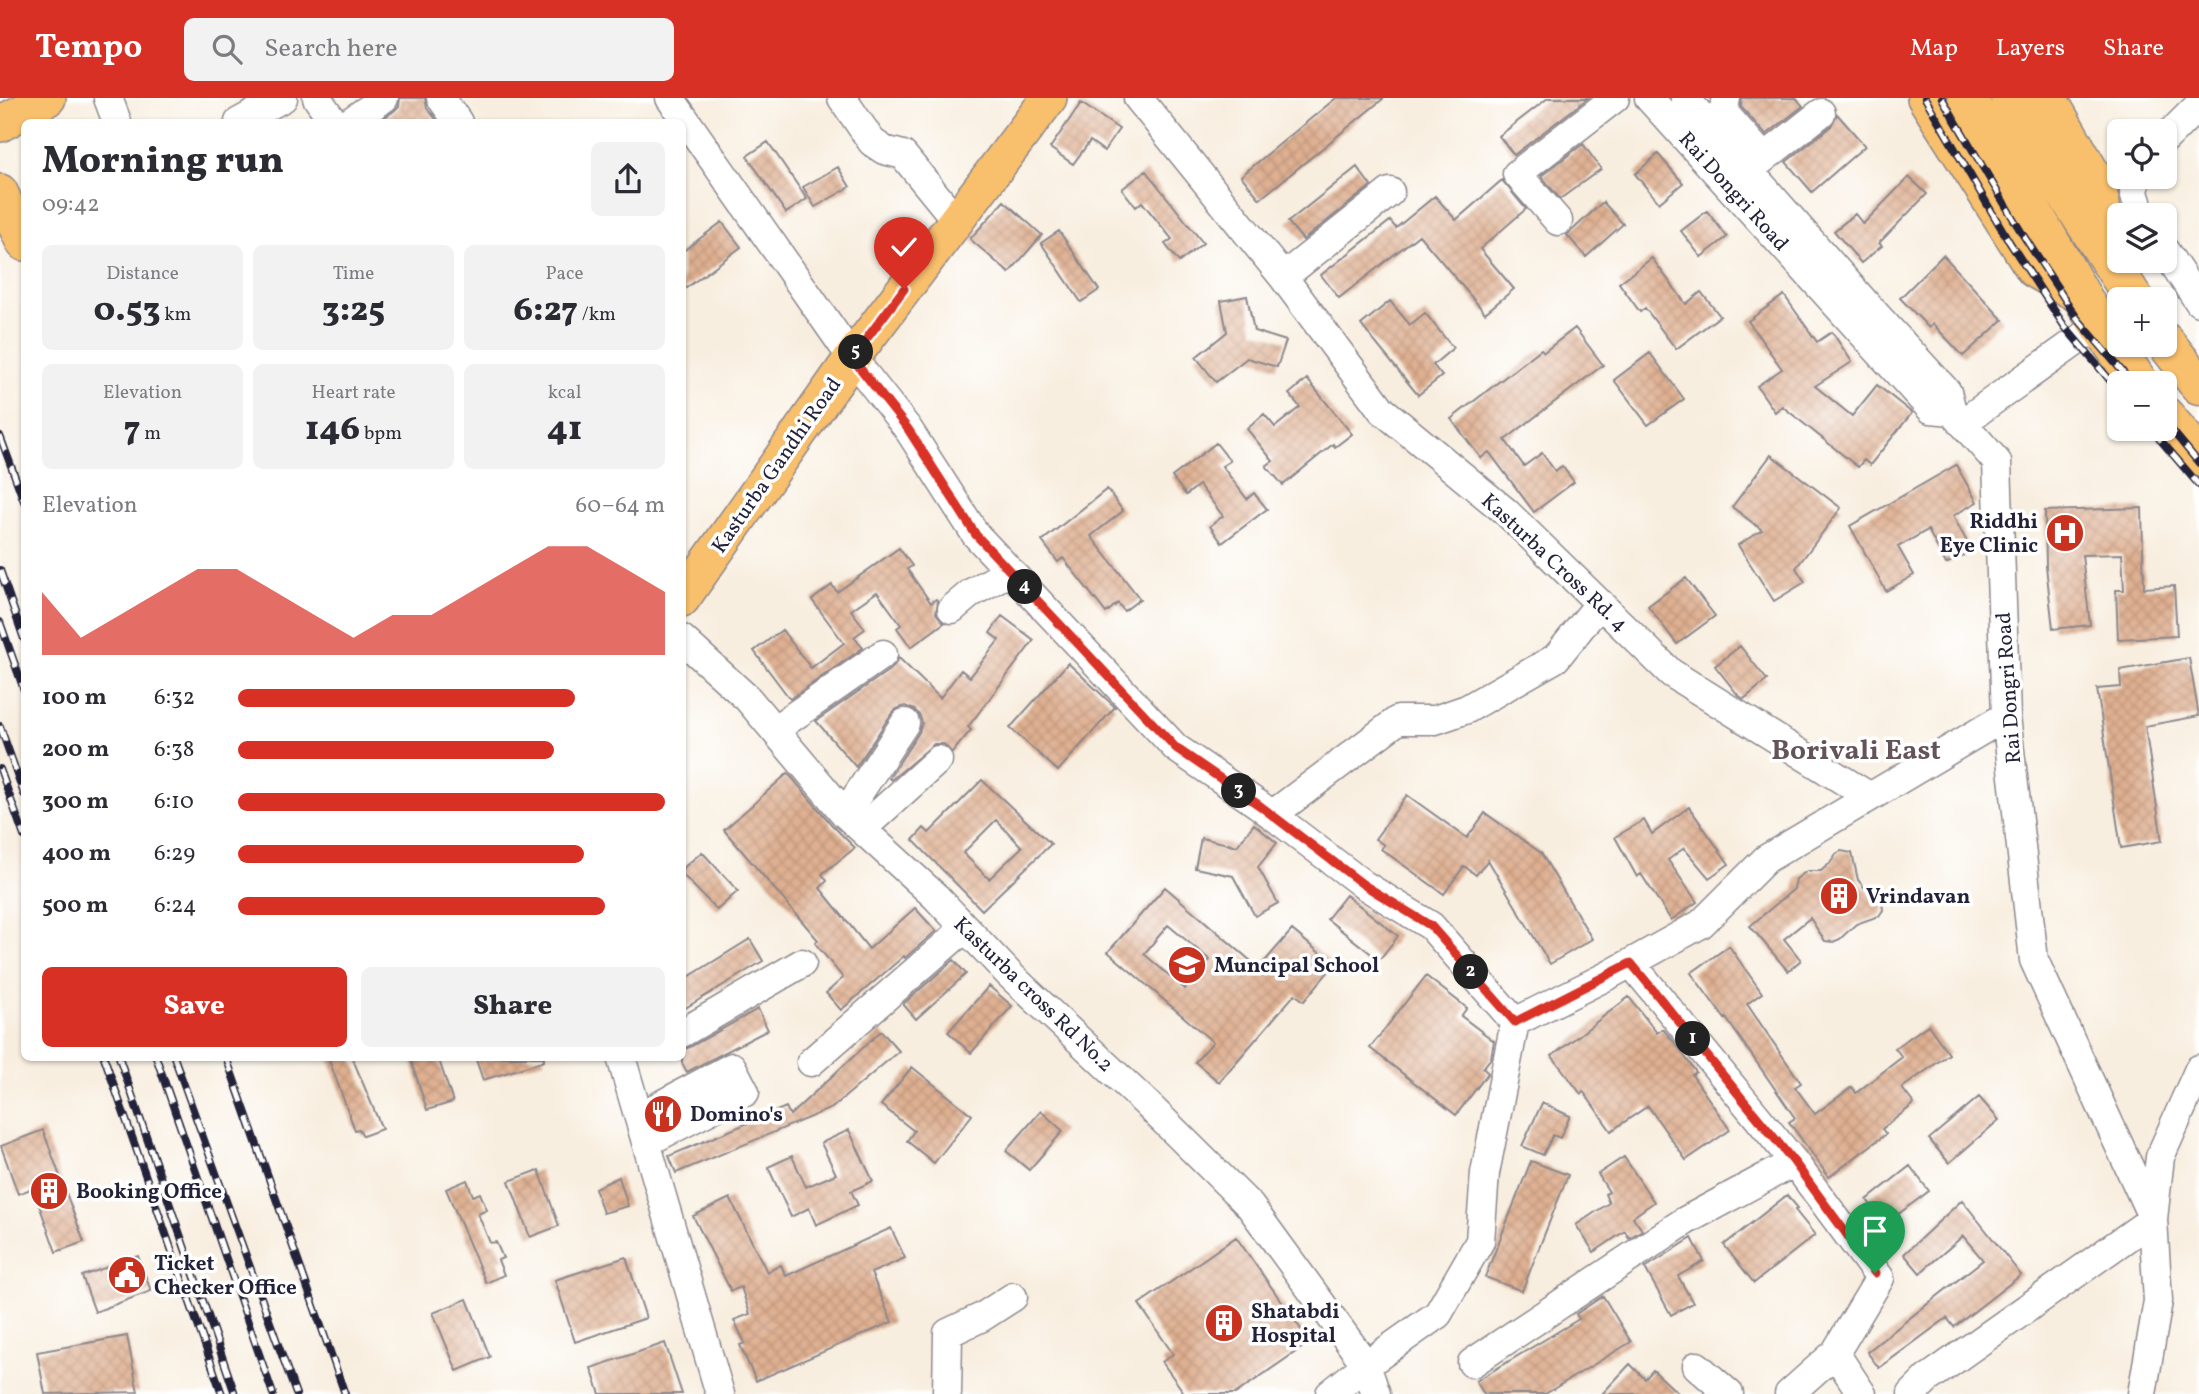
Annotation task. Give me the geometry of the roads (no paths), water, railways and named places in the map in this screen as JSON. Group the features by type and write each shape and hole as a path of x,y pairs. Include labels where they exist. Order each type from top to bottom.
{"highway":[{"path":"1967,98 2091,311 2131,371"},
{"path":"2010,98 2123,284"},
{"path":"2177,357 2199,385"},
{"path":"2177,430 2199,456"}],"main road":[{"path":"0,105 12,98"},
{"path":"0,124 48,98"},
{"name":"Kasturba Gandhi Road","path":"686,593 852,358 1049,98"},
{"path":"1925,98 2034,270 2091,311"},
{"path":"2049,98 2092,173 2128,196 2123,284"},
{"path":"0,192 21,237"}],"street":[{"path":"108,98 116,119"},
{"path":"244,119 283,98"},
{"path":"317,98 332,119"},
{"path":"354,119 384,98"},
{"path":"441,98 456,119"},
{"path":"670,98 685,119"},
{"path":"842,98 872,142 884,150 903,155 956,220"},
{"path":"1558,221 1517,174 1615,98"},
{"name":"Rai Dongri Road","path":"1649,98 1747,171 1947,392 1957,417 1997,462 2006,716 2034,960 2153,1219 2158,1301 2142,1394"},
{"path":"1685,98 1747,171"},
{"path":"1726,98 1724,109 1747,171"},
{"name":"Kasturba Cross Rd. 4","path":"1145,101 1283,277 1382,410 1506,512 1671,673 1870,797"},
{"path":"2177,127 2199,105"},
{"path":"1747,171 1821,113"},
{"path":"686,121 852,358 908,429 976,535 1176,748 1272,815 1364,885 1431,926 1515,1022"},
{"path":"1283,277 1390,192"},
{"path":"2177,269 2199,302"},
{"path":"1957,417 2091,311"},
{"path":"952,609 971,593 1010,571"},
{"path":"1272,815 1398,720 1435,720 1467,709 1556,658 1600,603"},
{"name":"Kasturba cross Rd No.2","path":"686,643 748,699 854,822 936,897 1010,975 1146,1102 1250,1206 1366,1365 1376,1394"},
{"path":"774,730 883,654"},
{"path":"1515,1022 1701,924 1766,859 2006,716"},
{"path":"854,822 905,723"},
{"path":"854,822 938,760"},
{"path":"811,1062 965,928"},
{"path":"1631,963 1794,1162 1880,1278 1835,1353 1789,1394"},
{"path":"686,1031 802,964"},
{"path":"1330,1394 1438,1314 1480,1241 1485,1172 1515,1022"},
{"path":"629,1061 643,1129 720,1394"},
{"path":"1912,1394 1927,1379 2153,1219 2160,1157 2199,1069"},
{"path":"1472,1363 1685,1221 1794,1162"},
{"path":"947,1394 948,1333 982,1317 1013,1297"},
{"path":"1835,1353 1862,1394"},
{"path":"1697,1366 1729,1394"}],"railway":[{"path":"1925,98 2010,243 2065,327 2107,377"},
{"path":"1942,98 2023,235 2077,318 2122,371"},
{"path":"0,436 21,493"},
{"path":"2177,436 2199,463"},
{"path":"2161,441 2199,485"},
{"path":"0,570 21,630"},
{"path":"0,622 21,682"},
{"path":"0,726 21,786"},
{"path":"0,769 21,828"},
{"path":"105,1061 222,1394"},
{"path":"120,1061 235,1394"},
{"path":"157,1061 273,1394"},
{"path":"175,1061 296,1394"},
{"path":"227,1061 345,1394"}],"place":[{"name":"Riddhi Eye Clinic","path":"2065,533"},
{"name":"Vrindavan","path":"1839,896"},
{"name":"Muncipal School","path":"1187,965"},
{"name":"Domino's","path":"663,1114"},
{"name":"Booking Office","path":"49,1191"},
{"name":"Ticket Checker Office","path":"127,1275"},
{"name":"Shatabdi Hospital","path":"1224,1323"}],"district":[{"name":"Borivali East","path":"1856,749"}]}
